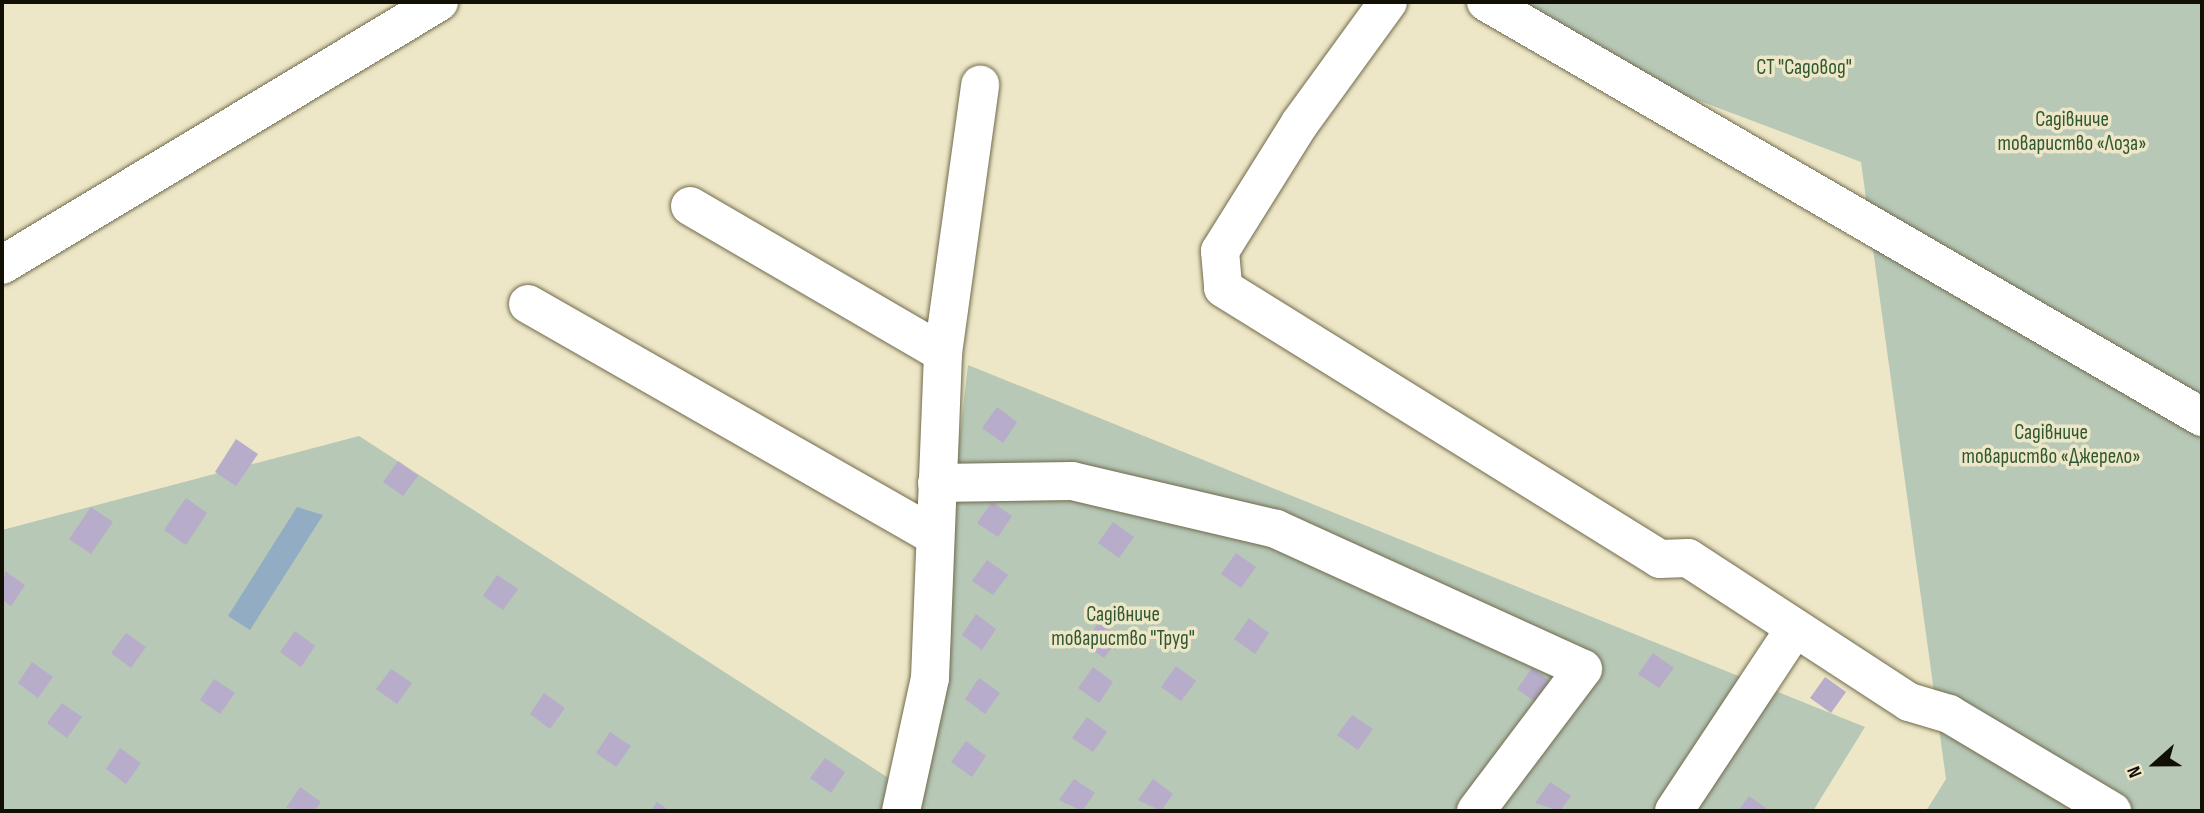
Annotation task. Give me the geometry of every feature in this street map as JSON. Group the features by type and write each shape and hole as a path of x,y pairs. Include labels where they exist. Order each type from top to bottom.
{"lane":[{"path":"2,265 439,2"},
{"path":"1388,2 1300,123 1220,251 1223,288 1660,559 1688,558 1794,630 1909,702 1949,714 2112,811"},
{"path":"1486,2 2202,417"},
{"path":"901,811 930,678 943,352 980,85"},
{"path":"690,206 943,352"},
{"path":"528,304 934,536"},
{"path":"937,483 1072,481 1276,529 1583,669 1476,811"},
{"path":"1674,811 1794,630"}],"green space":[{"path":"1500,2 2202,2 2202,811 1926,811 1946,779 1861,162 1578,55"},
{"name":"Садівниче товариство \"Труд\"","path":"968,365 1865,727 1813,811 2,811 2,530 359,436 918,797"}],"water":[{"path":"297,507 323,515 250,630 228,616"}],"building":[{"path":"997,407 1017,422 1003,443 982,428"},
{"path":"236,439 258,454 236,486 215,472"},
{"path":"398,461 418,476 403,496 383,482"},
{"path":"186,498 207,513 186,545 164,530"},
{"path":"992,502 1012,516 998,537 977,523"},
{"path":"91,507 113,522 91,554 69,539"},
{"path":"1113,522 1134,537 1119,558 1098,543"},
{"path":"1236,553 1256,567 1241,588 1221,574"},
{"path":"987,560 1008,575 993,595 972,581"},
{"path":"5,571 25,585 11,606 2,600"},
{"path":"497,575 518,589 503,610 483,596"},
{"path":"976,614 996,629 982,650 962,635"},
{"path":"1249,618 1269,633 1255,654 1234,639"},
{"path":"1098,623 1119,637 1104,658 1084,644"},
{"path":"295,631 315,646 301,667 280,652"},
{"path":"126,633 146,647 131,668 111,653"},
{"path":"1653,653 1674,668 1659,688 1638,674"},
{"path":"32,662 53,677 38,698 18,683"},
{"path":"1176,666 1196,681 1181,701 1161,687"},
{"path":"1093,667 1113,682 1099,703 1078,688"},
{"path":"1532,668 1552,683 1538,704 1517,689"},
{"path":"391,669 412,683 397,704 376,689"},
{"path":"1825,677 1846,692 1831,713 1810,698"},
{"path":"979,678 1000,693 985,714 965,699"},
{"path":"214,679 235,693 220,714 200,700"},
{"path":"544,693 565,708 550,729 530,714"},
{"path":"62,703 82,717 67,738 47,723"},
{"path":"1352,715 1373,729 1358,750 1337,735"},
{"path":"1087,717 1107,732 1093,752 1072,738"},
{"path":"610,732 631,746 616,767 596,753"},
{"path":"966,741 986,756 972,777 951,762"},
{"path":"120,748 141,763 126,784 106,769"},
{"path":"825,758 845,772 831,793 810,778"},
{"path":"1074,779 1095,793 1082,811 1059,800"},
{"path":"1153,779 1173,794 1161,811 1138,800"},
{"path":"1550,782 1571,796 1560,811 1535,803"},
{"path":"300,787 321,802 314,811 286,808"},
{"path":"1749,796 1770,811 1738,811"},
{"path":"657,802 670,811 651,811"}],"park label":[{"name":"СТ \"Садовод\"","path":"1804,68"},
{"name":"Садівниче товариство «Лоза»","path":"2072,132"},
{"name":"Садівниче товариство «Джерело»","path":"2051,445"}]}
